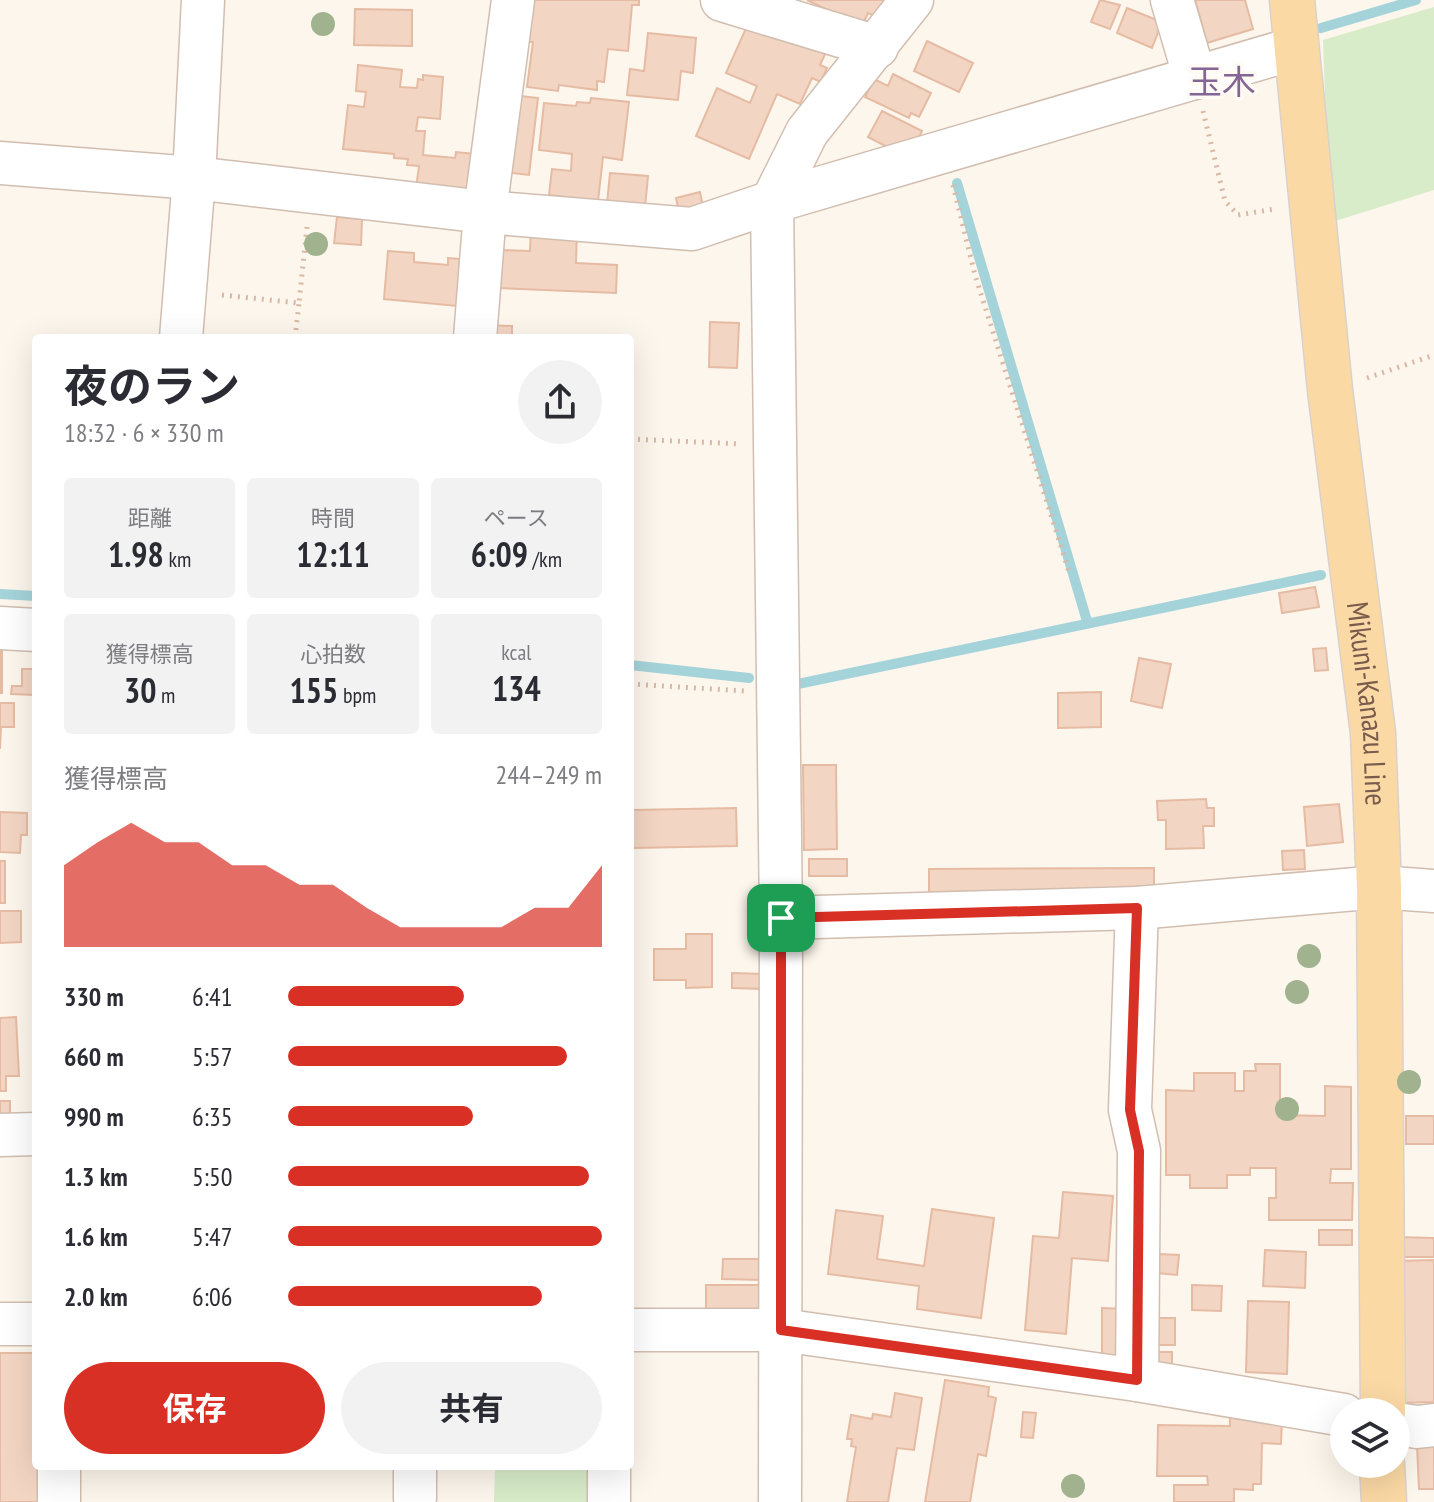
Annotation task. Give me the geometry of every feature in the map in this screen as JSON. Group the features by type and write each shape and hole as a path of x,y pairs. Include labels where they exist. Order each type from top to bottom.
{"main road":[{"name":"Mikuni-Kanazu Line","path":"1292,0 1330,390 1373,733 1379,887 1383,1398"},
{"path":"1383,1478 1384,1502"}],"street":[{"path":"181,334 194,178 203,0"},
{"path":"475,334 485,212 513,0"},
{"path":"722,0 877,47"},
{"path":"780,1502 781,918 772,202 807,132 912,0"},
{"path":"1172,0 1195,78"},
{"path":"0,163 194,178 485,212 692,229 772,202 1296,48"},
{"path":"0,628 32,630"},
{"path":"781,918 1137,908 1379,887 1434,891"},
{"path":"1137,908 1130,1110 1139,1151 1137,1380"},
{"path":"0,1135 32,1134"},
{"path":"0,1324 32,1324"},
{"path":"634,1330 781,1330 1137,1380 1330,1413"},
{"path":"1410,1426 1434,1425"},
{"path":"59,1470 59,1502"},
{"path":"609,1470 609,1502"}],"path":[{"path":"1195,78 1225,201"},
{"path":"945,153 975,275 1070,575"},
{"path":"295,334 311,192"},
{"path":"185,292 299,303"},
{"path":"1330,390 1434,355"},
{"path":"634,439 775,446"},
{"path":"634,684 778,693"}],"green space":[{"path":"1434,7 1434,190 1329,223 1323,40"},
{"path":"495,1470 589,1470 589,1502 494,1502"}],"building":[{"path":"531,0 639,0 639,5 632,5 628,51 608,49 604,82 597,81 597,90 559,85 558,91 527,87 533,42 526,42"},
{"path":"807,0 886,0 878,17 868,13 862,26"},
{"path":"1100,0 1120,5 1110,29 1091,22"},
{"path":"1195,0 1245,0 1253,29 1207,43"},
{"path":"1127,8 1162,22 1152,48 1117,33"},
{"path":"355,9 412,10 412,46 354,45"},
{"path":"751,17 827,50 820,65 827,68 821,82 812,78 800,104 777,94 749,159 696,136 717,88 750,103 757,86 726,73"},
{"path":"648,33 696,38 693,73 681,71 678,100 627,95 630,69 644,71"},
{"path":"927,41 973,63 959,92 914,71"},
{"path":"358,65 402,70 400,87 417,88 418,79 423,80 423,75 443,77 440,119 418,117 416,131 425,131 423,155 455,158 456,152 475,154 471,194 416,189 419,166 407,165 408,159 394,158 394,154 343,149 348,105 364,107 366,92 356,91"},
{"path":"893,74 931,93 919,117 911,113 909,118 865,97 874,79 888,86"},
{"path":"513,95 538,98 529,175 503,172"},
{"path":"591,98 629,102 622,160 603,157 598,201 549,195 552,169 571,171 572,154 539,150 544,103 576,106 577,102 590,103"},
{"path":"882,111 922,131 913,149 901,154 868,137"},
{"path":"610,173 648,176 645,208 607,204"},
{"path":"700,192 703,207 679,212 676,198"},
{"path":"337,217 362,219 361,245 334,243"},
{"path":"531,226 577,228 576,263 617,265 616,293 498,288 500,250 530,251"},
{"path":"388,251 414,253 414,262 448,265 448,258 472,260 468,307 384,299"},
{"path":"710,322 739,323 737,368 709,367"},
{"path":"488,325 512,326 512,334 487,334"},
{"path":"1315,587 1319,607 1282,613 1279,593"},
{"path":"2,644 2,693 0,693"},
{"path":"1326,648 1328,670 1315,671 1313,649"},
{"path":"1139,658 1171,664 1162,708 1131,701"},
{"path":"22,669 32,669 32,695 11,694 12,686 22,686"},
{"path":"1101,692 1101,727 1058,728 1058,693"},
{"path":"0,703 14,703 14,727 1,727 0,749"},
{"path":"803,765 836,765 837,849 804,850"},
{"path":"1206,799 1207,808 1214,808 1214,826 1203,826 1204,848 1166,849 1166,820 1158,820 1157,801"},
{"path":"1339,804 1343,842 1307,846 1304,807"},
{"path":"736,808 737,846 634,848 634,810"},
{"path":"0,812 27,813 27,835 21,835 20,853 0,852"},
{"path":"1304,850 1305,869 1283,870 1282,851"},
{"path":"809,859 847,859 847,876 809,876"},
{"path":"0,861 5,861 5,903 0,903"},
{"path":"1154,868 1154,891 929,892 929,869"},
{"path":"0,911 21,911 21,942 0,943"},
{"path":"686,934 712,934 712,987 686,988 686,980 654,980 654,949 686,949"},
{"path":"732,973 766,974 765,989 732,988"},
{"path":"16,1017 19,1076 6,1076 6,1091 0,1091 0,1018"},
{"path":"1255,1064 1280,1064 1280,1115 1325,1116 1325,1086 1351,1087 1351,1169 1331,1169 1330,1183 1353,1183 1352,1220 1269,1220 1269,1198 1276,1198 1276,1168 1250,1168 1250,1175 1227,1175 1227,1188 1190,1188 1190,1175 1166,1175 1166,1090 1194,1091 1194,1073 1235,1073 1235,1091 1244,1091 1244,1071 1256,1071"},
{"path":"0,1101 10,1101 10,1120 0,1120"},
{"path":"1406,1116 1434,1116 1434,1144 1406,1144"},
{"path":"1063,1192 1113,1196 1108,1261 1072,1258 1066,1334 1025,1330 1033,1236 1059,1238"},
{"path":"932,1209 994,1218 981,1318 917,1309 919,1286 828,1274 836,1210 883,1216 877,1259 924,1266"},
{"path":"1319,1230 1352,1230 1352,1245 1319,1245"},
{"path":"1396,1237 1434,1238 1434,1257 1396,1257"},
{"path":"1265,1250 1306,1252 1305,1288 1263,1286"},
{"path":"1159,1254 1179,1255 1177,1275 1157,1273"},
{"path":"723,1259 762,1259 762,1280 722,1279"},
{"path":"1434,1260 1434,1402 1410,1403 1410,1398 1399,1398 1396,1261"},
{"path":"706,1285 760,1285 761,1321 706,1321"},
{"path":"1192,1285 1222,1286 1221,1311 1192,1310"},
{"path":"1248,1301 1289,1302 1287,1374 1246,1372"},
{"path":"1102,1308 1127,1309 1126,1363 1102,1363"},
{"path":"1148,1318 1175,1318 1175,1345 1148,1345"},
{"path":"1148,1352 1172,1352 1172,1370 1148,1370"},
{"path":"0,1353 32,1353 32,1470 42,1470 42,1502 0,1502"},
{"path":"945,1380 989,1387 988,1396 996,1398 986,1456 978,1454 970,1502 925,1502"},
{"path":"895,1393 922,1398 914,1450 897,1448 888,1502 847,1502 856,1447 851,1446 852,1439 847,1439 851,1415 872,1419 873,1414 891,1417"},
{"path":"1023,1412 1036,1413 1033,1438 1021,1437"},
{"path":"1230,1412 1282,1417 1281,1444 1262,1443 1261,1484 1253,1484 1253,1490 1234,1489 1234,1502 1174,1502 1174,1485 1208,1485 1207,1476 1157,1476 1158,1425 1230,1426"},
{"path":"1434,1444 1434,1489 1419,1489 1417,1445"}],"waterway":[{"path":"1321,28 1416,0"},
{"path":"957,183 1087,621"},
{"path":"793,685 1321,575"},
{"path":"0,594 32,596"},
{"path":"634,665 749,678"}],"district":[{"name":"玉木","path":"1222,82"}],"route":[{"path":"1137,908 1130,1110 1139,1151 1137,1380 781,1330 781,918 1137,908"}]}
